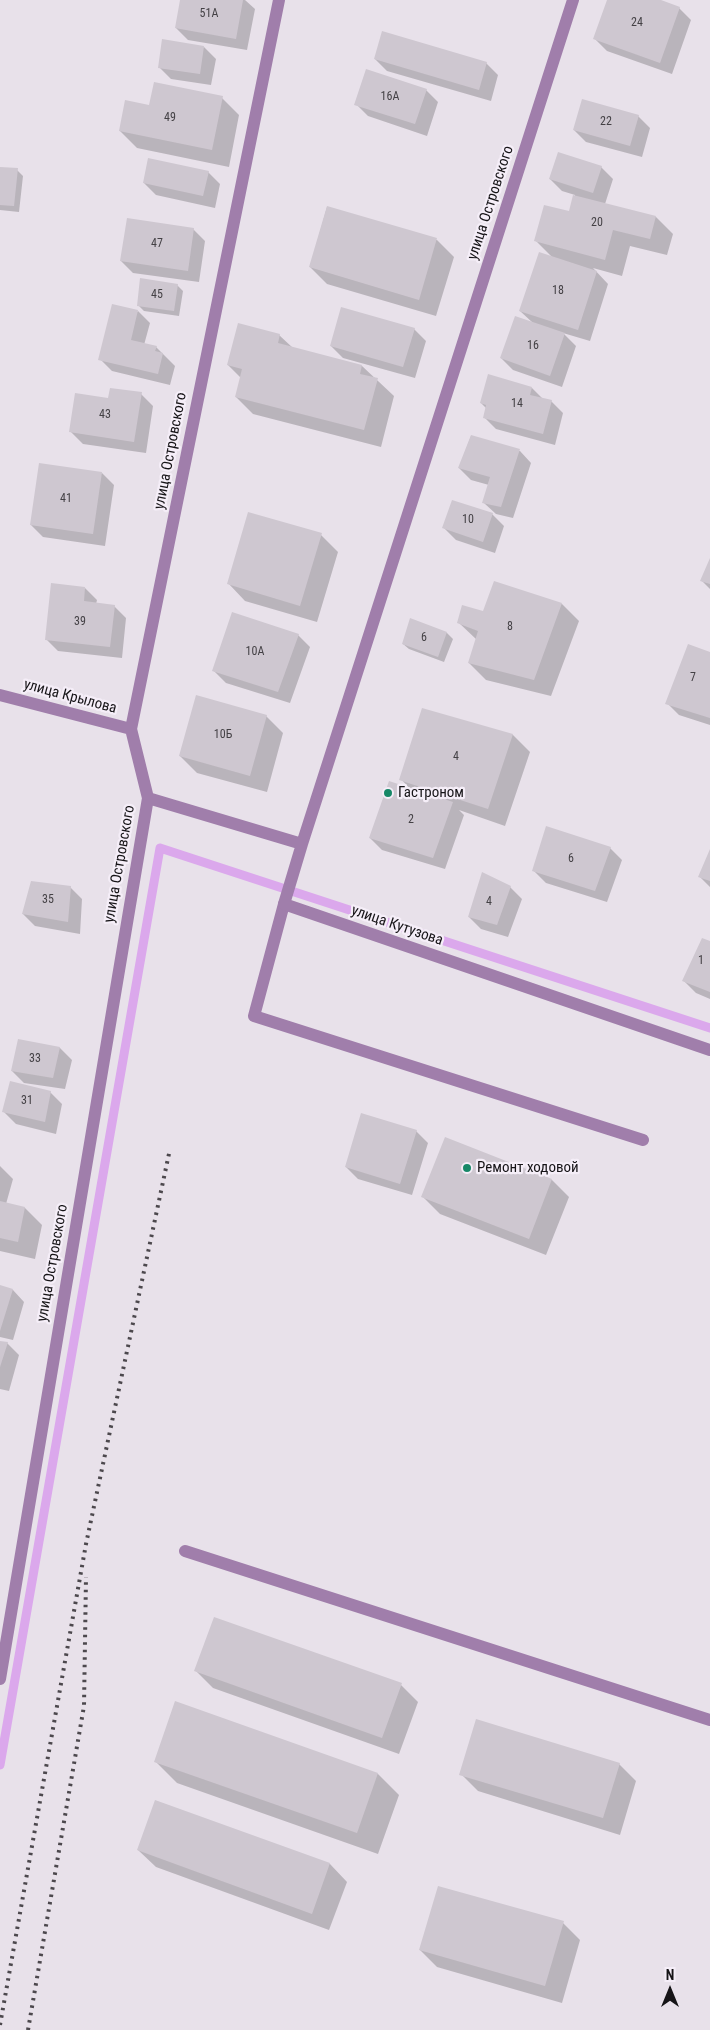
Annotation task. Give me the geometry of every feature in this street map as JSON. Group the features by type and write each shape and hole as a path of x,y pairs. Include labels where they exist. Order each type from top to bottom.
{"street":[{"name":"улица Островского","path":"0,1679 148,798 131,730 279,0"},
{"name":"улица Островского","path":"302,844 573,0"},
{"name":"улица Крылова","path":"0,695 131,730"},
{"path":"148,798 302,844 254,1016 642,1140"},
{"name":"улица Кутузова","path":"284,904 710,1050"},
{"path":"185,1551 710,1720"}],"building":[{"path":"180,0 243,0 236,39 175,28"},
{"path":"607,0 661,0 680,7 660,63 593,39"},
{"path":"382,31 487,62 479,90 374,59"},
{"path":"162,39 204,46 200,74 158,68"},
{"path":"366,69 427,89 415,124 354,105"},
{"path":"154,82 223,96 212,150 119,131 125,100 149,105"},
{"path":"582,99 639,115 630,146 573,130"},
{"path":"558,152 602,166 593,193 549,179"},
{"path":"148,158 209,171 203,196 143,183"},
{"path":"0,167 18,168 14,206 0,205"},
{"path":"573,195 656,216 650,239 613,230 605,260 534,241 544,205 569,211"},
{"path":"327,206 437,238 419,300 309,267"},
{"path":"127,218 194,228 188,271 120,261"},
{"path":"539,252 597,271 578,330 519,311"},
{"path":"140,278 178,284 174,311 137,306"},
{"path":"112,304 138,310 131,340 157,346 155,351 163,353 158,374 98,360"},
{"path":"341,307 415,328 403,367 330,346"},
{"path":"515,316 565,333 550,376 500,358"},
{"path":"238,323 280,334 278,343 362,365 360,374 378,378 364,430 235,397 242,369 227,365"},
{"path":"488,374 532,387 530,395 552,400 543,434 483,418 486,405 480,403"},
{"path":"110,388 142,392 134,442 69,432 75,393 108,398"},
{"path":"471,435 520,449 501,507 482,503 490,477 458,468"},
{"path":"39,463 102,472 93,534 30,525"},
{"path":"452,500 493,513 483,542 442,528"},
{"path":"248,512 322,533 300,606 227,584"},
{"path":"710,558 710,584 700,581"},
{"path":"494,581 562,603 534,680 468,663 478,631 457,623 462,605 483,611"},
{"path":"51,583 85,587 84,601 115,605 110,647 45,640"},
{"path":"232,612 299,634 278,692 212,671"},
{"path":"410,618 447,632 438,657 402,644"},
{"path":"688,644 710,652 710,718 665,704"},
{"path":"196,695 267,715 250,776 179,756"},
{"path":"422,708 513,734 488,809 399,780"},
{"path":"389,781 453,802 433,858 369,838"},
{"path":"546,826 611,847 595,891 532,871"},
{"path":"710,849 710,881 698,877"},
{"path":"482,872 511,886 497,925 468,917"},
{"path":"31,881 71,886 68,922 22,914"},
{"path":"702,938 710,941 710,992 682,981"},
{"path":"18,1039 60,1047 53,1078 11,1071"},
{"path":"10,1081 51,1091 45,1122 2,1112"},
{"path":"361,1113 417,1130 400,1184 345,1167"},
{"path":"445,1137 552,1179 529,1239 421,1197"},
{"path":"0,1201 25,1207 18,1242 0,1238"},
{"path":"0,1285 13,1289 0,1331"},
{"path":"0,1341 8,1342 0,1367"},
{"path":"214,1617 402,1683 382,1738 194,1671"},
{"path":"175,1701 378,1773 357,1833 154,1762"},
{"path":"476,1719 620,1763 603,1818 459,1775"},
{"path":"155,1800 330,1863 312,1914 137,1850"},
{"path":"438,1886 564,1921 545,1986 419,1950"}],"waterway":[{"path":"0,1765 160,848 710,1028"}],"railway":[{"path":"0,2025 86,1544 170,1149"},
{"path":"28,2030 84,1706 86,1577"}],"place":[{"name":"Гастроном","path":"388,793"},
{"name":"Ремонт ходовой","path":"467,1168"}]}
